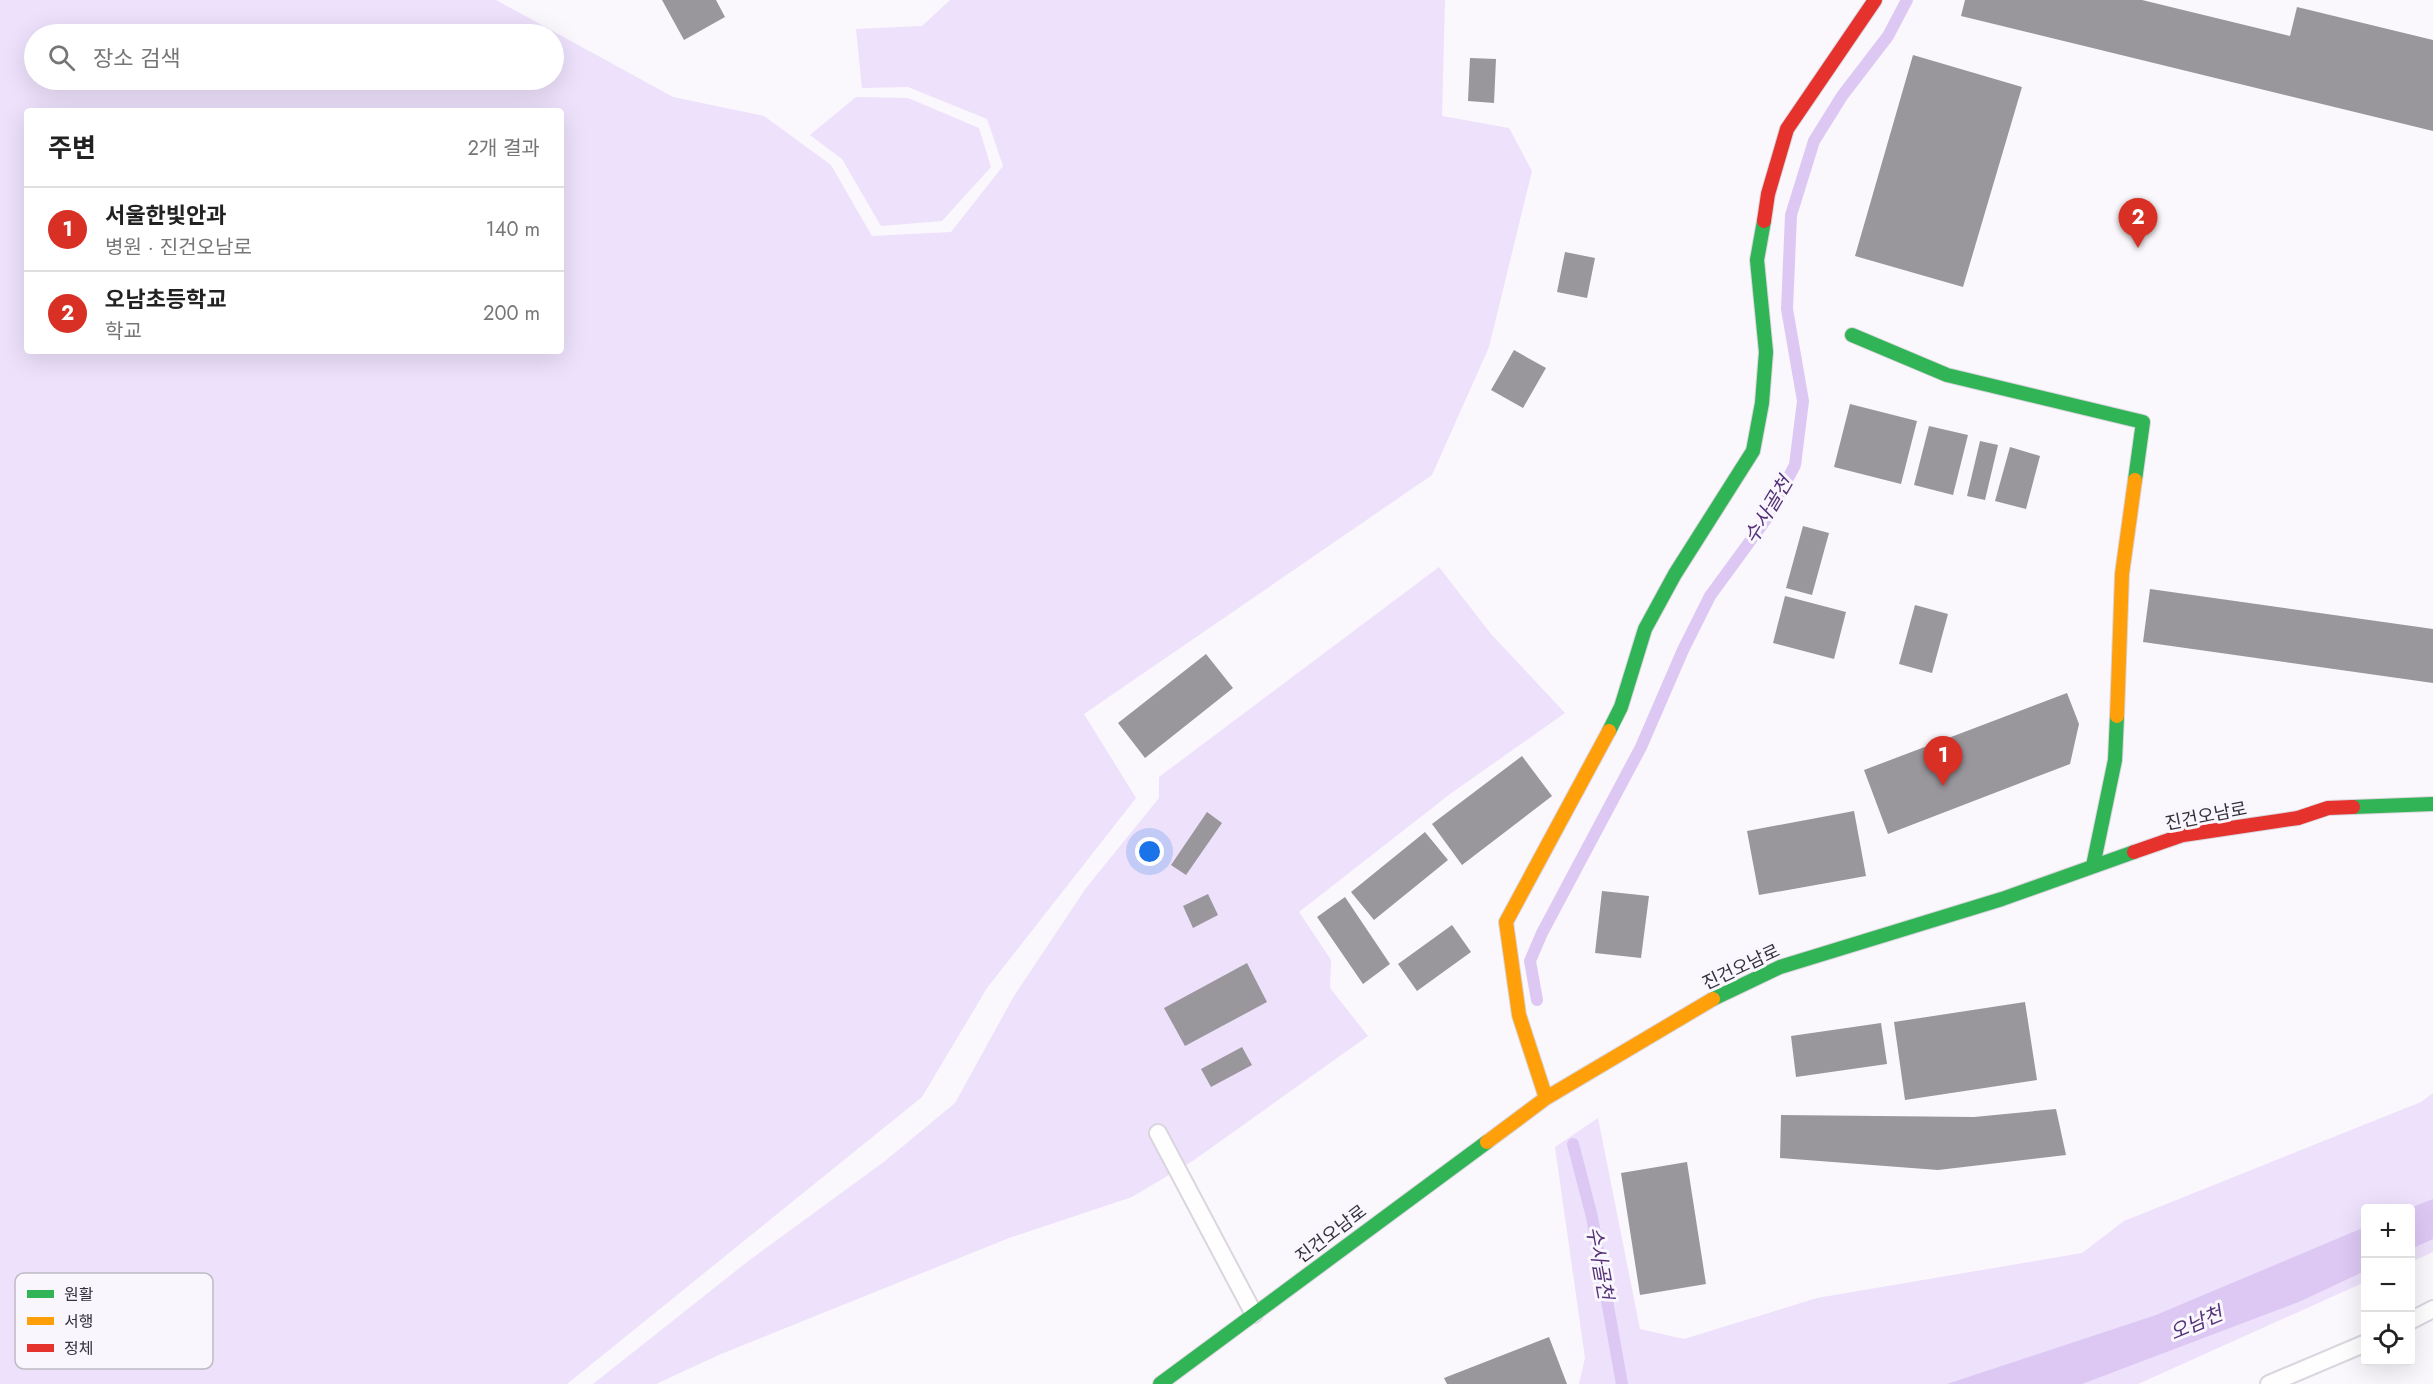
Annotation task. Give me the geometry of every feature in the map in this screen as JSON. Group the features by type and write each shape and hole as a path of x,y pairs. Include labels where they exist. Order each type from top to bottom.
{"street":[{"path":"1546,1098 1519,1015 1506,922 1565,816 1621,707 1644,629 1675,574 1753,452 1762,403 1766,352 1757,261 1768,194 1787,129 1875,0"},
{"path":"1852,335 1947,375 2143,422 2122,574 2115,760 2093,866"},
{"name":"진건오남로","path":"1160,1384 1546,1098 1691,1010 1780,967 2002,899 2183,835 2298,818 2328,808 2433,804"}],"lane":[{"path":"1158,1133 1254,1314"},
{"path":"2415,1318 2433,1309"},
{"path":"2269,1384 2361,1345"}],"shaded area":[{"path":"0,0 496,0 540,24 24,24 24,90 564,90 564,37 673,97 764,116 831,165 872,236 951,232 1003,166 987,119 908,87 862,88 856,29 922,26 950,0 1445,0 1442,116 1509,128 1532,171 1489,347 1432,475 1084,714 1136,798 987,988 922,1097 567,1384 0,1384"},
{"path":"856,97 908,98 979,128 991,167 942,221 881,226 842,159 810,135"},
{"path":"1439,567 1491,634 1565,713 1450,794 1299,912 1331,960 1330,988 1368,1036 1194,1160 1132,1197 1009,1238 721,1354 656,1384 593,1384 747,1262 885,1161 955,1103 1014,996 1086,888 1159,798 1159,777"},
{"path":"2433,1093 2433,1252 2415,1260 2415,1204 2361,1204 2361,1284 2138,1384 1579,1384 1585,1358 1555,1147 1598,1118 1640,1329 1684,1339 1817,1298 2082,1253 2124,1221 2421,1102"}],"water":[{"path":"2433,1199 2433,1239 2415,1247 2415,1206"},
{"name":"오남천","path":"2361,1229 2361,1273 2301,1301 2082,1384 1947,1384 2156,1315"}],"building":[{"path":"662,0 716,0 725,17 684,40"},
{"path":"1965,0 2142,0 2290,36 2297,7 2433,40 2433,131 1961,16"},
{"path":"1913,55 2022,87 1963,287 1855,256"},
{"path":"1470,58 1496,59 1494,103 1468,101"},
{"path":"1565,252 1595,258 1587,298 1557,292"},
{"path":"1514,350 1546,368 1523,408 1491,390"},
{"path":"1850,404 1917,421 1901,484 1834,467"},
{"path":"1929,426 1968,435 1953,495 1914,485"},
{"path":"1980,441 1998,445 1985,500 1967,496"},
{"path":"2010,447 2040,456 2026,509 1995,501"},
{"path":"1803,526 1829,533 1812,595 1786,588"},
{"path":"2150,589 2433,629 2433,683 2143,642"},
{"path":"1785,596 1846,612 1834,659 1773,643"},
{"path":"1915,605 1948,614 1932,673 1899,664"},
{"path":"1206,654 1233,688 1145,758 1118,723"},
{"path":"2067,693 2079,724 2070,764 1888,834 1864,770"},
{"path":"1522,756 1552,796 1462,865 1432,824"},
{"path":"1854,811 1866,876 1759,895 1747,831"},
{"path":"1207,812 1222,823 1186,875 1171,865"},
{"path":"1425,832 1448,860 1374,920 1351,892"},
{"path":"1602,891 1649,896 1641,958 1595,953"},
{"path":"1208,894 1218,915 1193,928 1183,906"},
{"path":"1345,897 1390,964 1363,984 1317,917"},
{"path":"1452,925 1471,952 1417,991 1398,964"},
{"path":"1247,963 1267,1002 1185,1046 1164,1008"},
{"path":"2025,1002 2037,1080 1905,1100 1894,1022"},
{"path":"1881,1023 1887,1064 1796,1077 1791,1036"},
{"path":"1242,1047 1252,1065 1211,1087 1201,1069"},
{"path":"2056,1109 2066,1155 1938,1170 1780,1158 1781,1115 1974,1117"},
{"path":"1687,1162 1706,1284 1640,1295 1621,1173"},
{"path":"1549,1337 1567,1384 1447,1384 1444,1378"}],"waterway":[{"name":"수사골천","path":"1537,1000 1530,961 1542,933 1641,747 1683,650 1710,596 1767,518 1795,465 1803,401 1787,309 1791,215 1814,141 1842,96 1888,36 1907,0"},
{"name":"수사골천","path":"1573,1144 1592,1217 1622,1384"}],"traffic: fast":[{"path":"1609,731 1621,707 1645,629 1675,574 1753,451 1762,403 1766,352 1757,260 1764,221"},
{"path":"1852,335 1947,375 2143,422 2135,480"},
{"path":"2093,866 2115,760 2117,716"},
{"path":"2353,807 2433,804"},
{"path":"1713,999 1780,967 2002,899 2134,852"},
{"path":"1160,1384 1487,1142"}],"traffic: slow":[{"path":"2117,716 2122,574 2135,480"},
{"path":"1546,1098 1519,1015 1506,922 1609,731"},
{"path":"1487,1142 1546,1098 1713,999"}],"traffic: jam":[{"path":"1764,221 1768,194 1787,129 1875,0"},
{"path":"2134,852 2183,835 2298,818 2328,808 2353,807"}],"place":[{"name":"오남초등학교","path":"2138,248"},
{"name":"서울한빛안과","path":"1943,786"}]}
